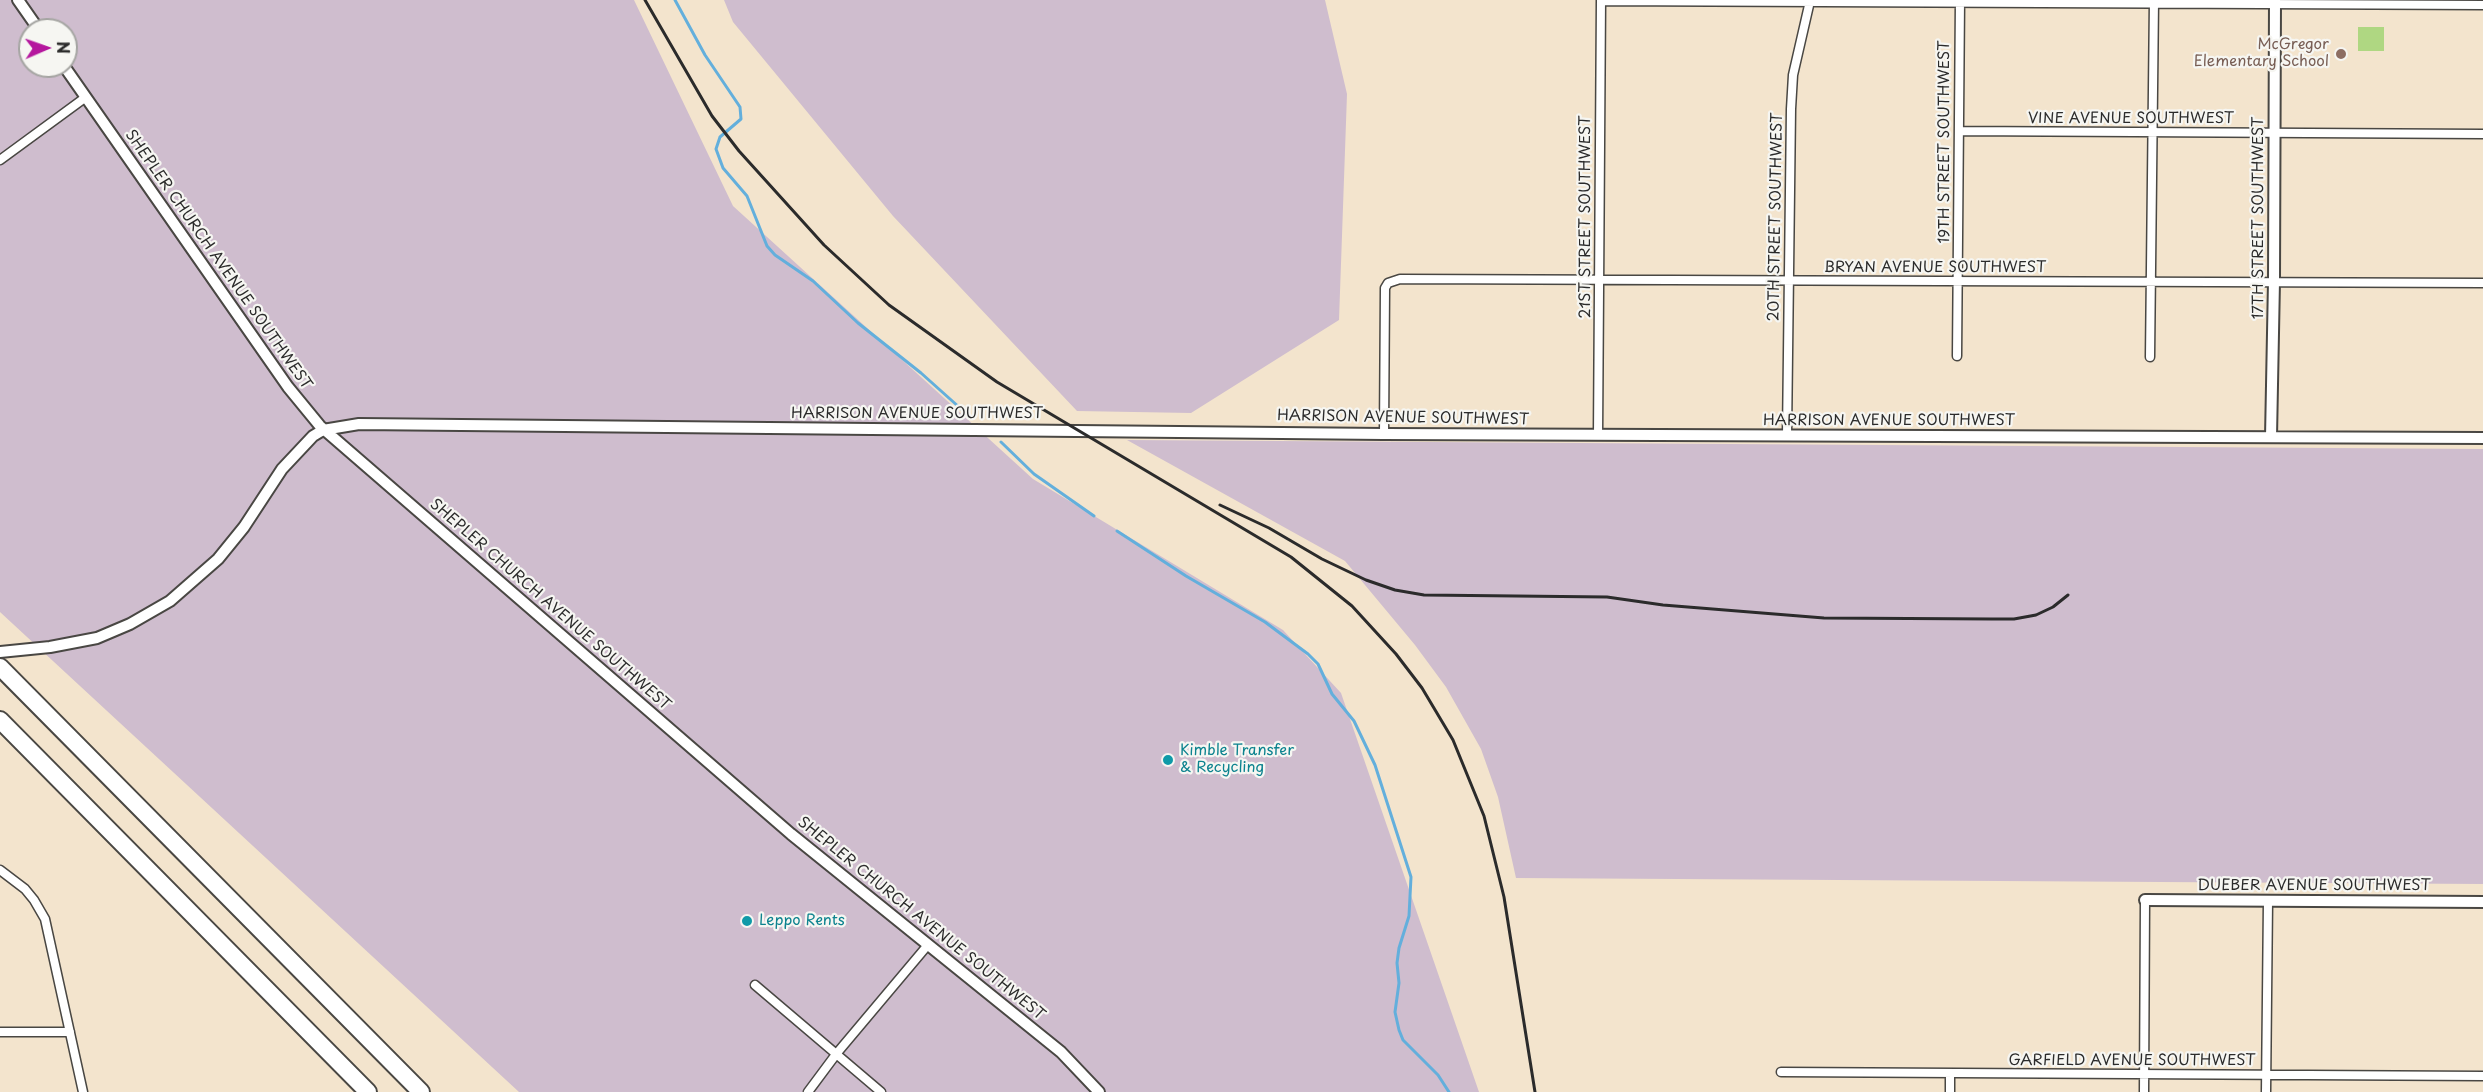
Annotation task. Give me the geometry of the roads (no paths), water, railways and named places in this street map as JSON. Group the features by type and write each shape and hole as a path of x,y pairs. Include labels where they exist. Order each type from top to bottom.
{"highway":[{"path":"0,667 421,1092"},
{"path":"0,720 368,1092"}],"street":[{"path":"18,0 31,18"},
{"path":"1601,1 2483,4"},
{"name":"21ST STREET SOUTHWEST","path":"1598,435 1601,1"},
{"name":"20TH STREET SOUTHWEST","path":"1787,435 1793,75 1810,1"},
{"name":"19TH STREET SOUTHWEST","path":"1957,356 1960,1"},
{"path":"2150,357 2154,2"},
{"name":"17TH STREET SOUTHWEST","path":"2271,437 2275,2"},
{"name":"SHEPLER CHURCH AVENUE SOUTHWEST","path":"73,78 288,387 323,430 791,834 1060,1052 1098,1092"},
{"path":"0,160 86,97"},
{"name":"VINE AVENUE SOUTHWEST","path":"1960,131 2483,134"},
{"name":"BRYAN AVENUE SOUTHWEST","path":"1384,434 1385,288 1388,283 1400,279 2483,283"},
{"name":"HARRISON AVENUE SOUTHWEST","path":"323,430 359,424 1384,434 2483,438"},
{"path":"0,652 34,649 97,638 130,624 170,601 218,559 244,527 292,457 313,436 323,430"},
{"path":"0,870 25,889 42,913 83,1092"},
{"path":"2144,1092 2145,900"},
{"name":"DUEBER AVENUE SOUTHWEST","path":"2145,900 2483,902"},
{"path":"2266,1092 2268,901"},
{"path":"808,1092 837,1053 927,946"},
{"path":"756,985 881,1092"},
{"path":"0,1032 70,1032"},
{"name":"GARFIELD AVENUE SOUTHWEST","path":"1781,1072 2483,1076"},
{"path":"1950,1073 1950,1092"}],"waterway":[{"path":"675,0 705,55 740,107 741,119 720,137 716,149 723,168 747,196 767,246 775,255 813,281 858,323 921,373 969,416"},
{"path":"1001,442 1034,474 1094,516"},
{"path":"1117,531 1186,576 1265,622 1308,654 1318,664 1332,694 1354,721 1375,765 1411,877 1409,916 1397,963 1399,983 1395,1012 1399,1030 1403,1040 1438,1075 1449,1092"}],"railway":[{"path":"645,0 712,116 739,151 824,245 889,305 997,382 1291,557 1352,606 1396,654 1422,688 1453,740 1484,816 1504,897 1535,1092"},
{"path":"1220,505 1269,528 1322,559 1366,580 1395,590 1424,595 1607,597 1663,605 1824,618 1992,619 2014,619 2036,615 2053,607 2068,595"}],"place":[{"name":"McGregor Elementary School","path":"2341,54"},
{"name":"Kimble Transfer & Recycling","path":"1168,760"},
{"name":"Leppo Rents","path":"747,921"}]}
